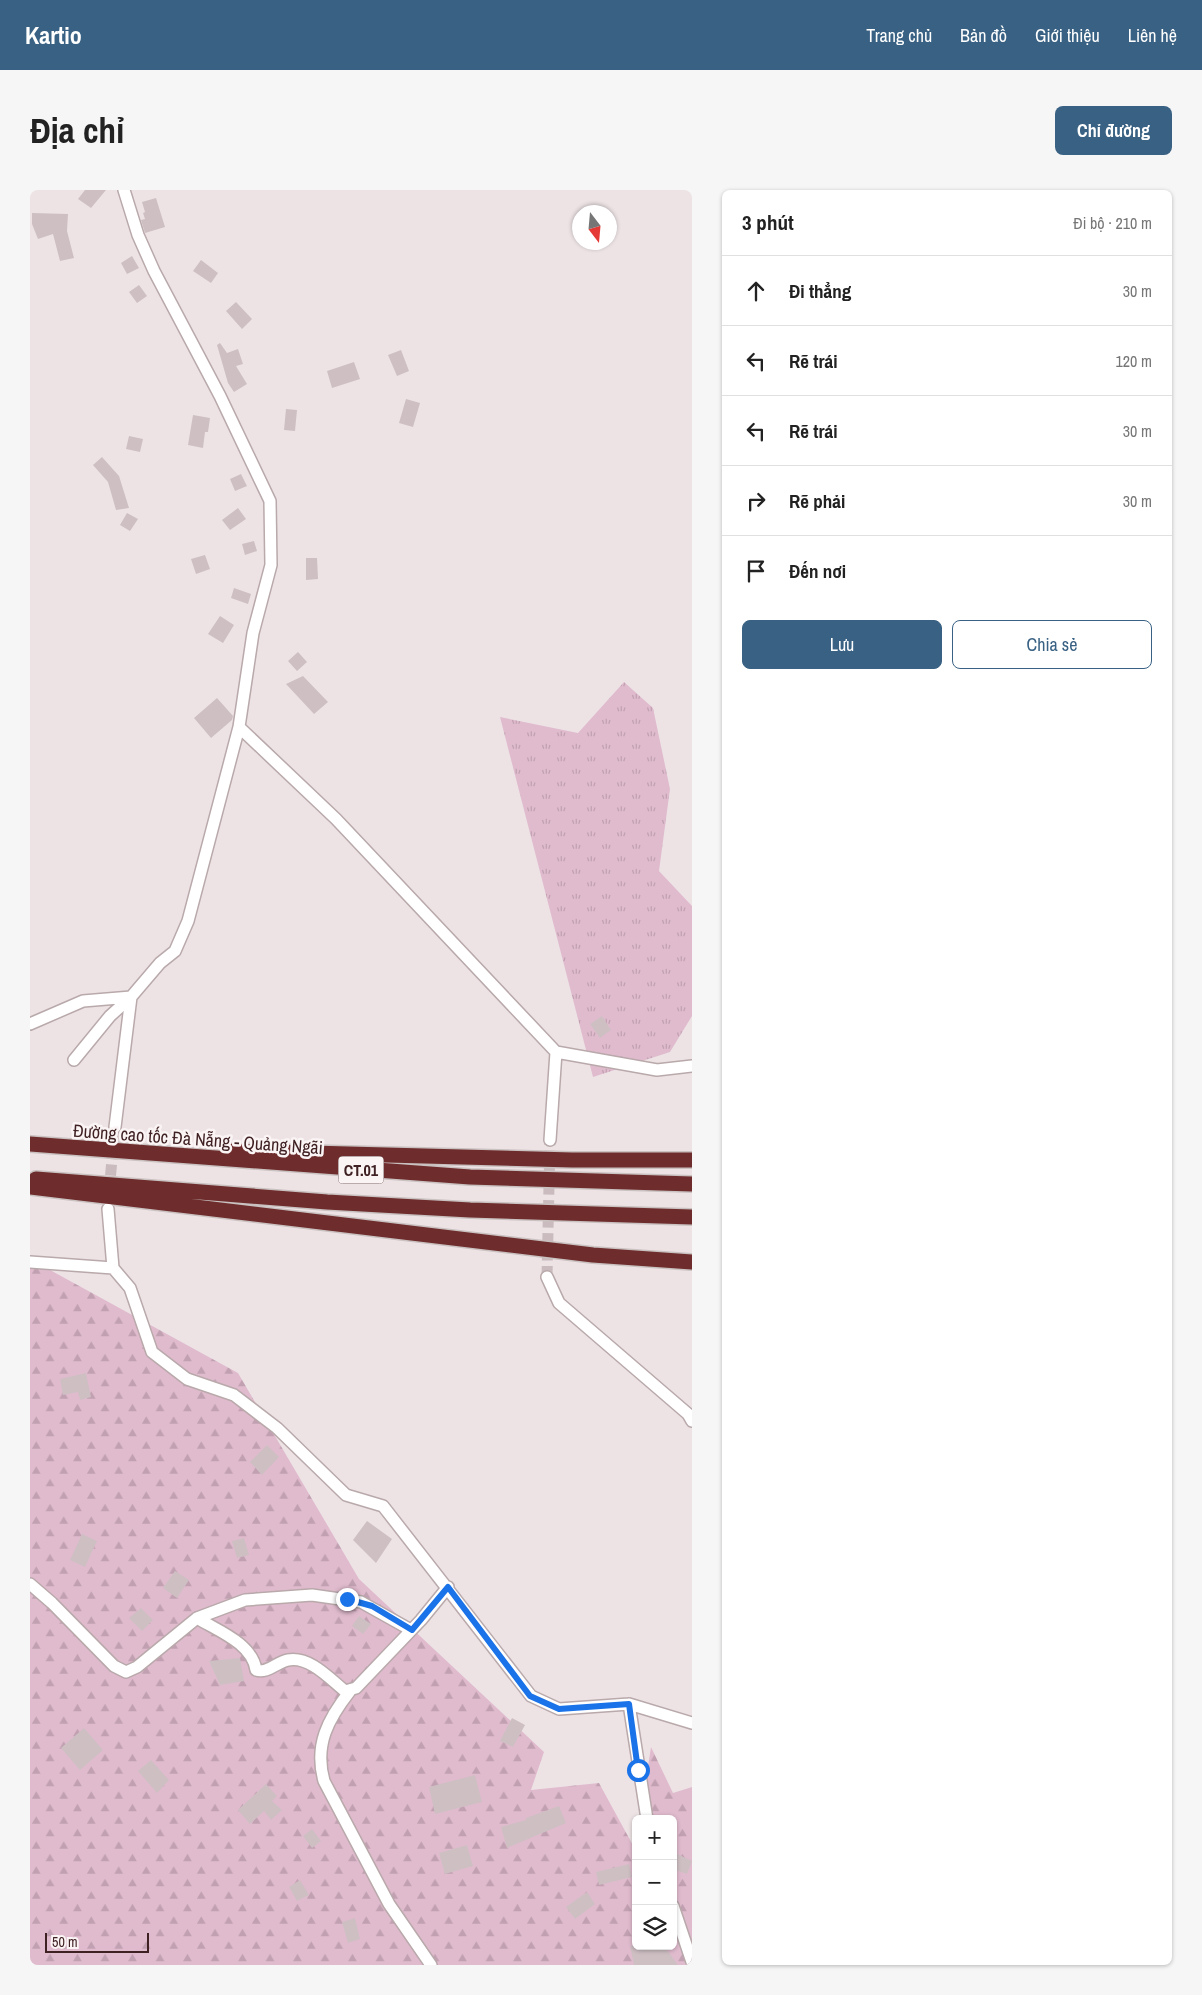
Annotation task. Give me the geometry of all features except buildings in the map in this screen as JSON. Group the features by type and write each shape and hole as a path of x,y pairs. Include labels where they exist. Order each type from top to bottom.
{"highway":[{"name":"Đường cao tốc Đà Nẵng - Quảng Ngãi","path":"30,1144 470,1177 692,1184"},
{"path":"70,1148 572,1160 692,1160"},
{"name":"CT.01","path":"30,1178 327,1202 470,1210 692,1217"},
{"path":"30,1187 564,1252 692,1262"}],"street":[{"path":"74,1060 110,1016 131,997 160,962 175,951 188,921 239,728 253,633 272,565 270,501 220,396 154,271 138,236 124,190"},
{"path":"239,728 336,819 556,1052 656,1070 692,1066"},
{"path":"30,1024 83,1001 131,997"},
{"path":"115,1127 131,997"},
{"path":"550,1140 556,1052"},
{"path":"108,1209 113,1268 130,1288 152,1352 187,1378 234,1395 277,1428 346,1495 383,1506 448,1587 530,1696 559,1709 629,1704 692,1723"},
{"path":"30,1262 113,1268"},
{"path":"546,1277 559,1303 688,1414 692,1421"},
{"path":"30,1584 52,1603 114,1666 126,1672 137,1667 197,1618 245,1600 312,1595 361,1602 412,1630"},
{"path":"431,1965 388,1904 324,1781 320,1760 323,1736 334,1712 350,1691 356,1688 412,1630 448,1587"},
{"path":"197,1618 248,1649 254,1660 256,1670 260,1672 290,1659 312,1664 346,1691 350,1691"},
{"path":"629,1704 646,1815"},
{"path":"677,1918 692,1962"}],"green space":[{"path":"624,682 653,708 670,789 659,871 692,906 692,1016 670,1052 593,1077 500,717 578,733"},
{"path":"30,1259 238,1373 359,1579 544,1752 531,1790 599,1783 632,1844 632,1950 677,1950 677,1815 641,1815 651,1747 673,1793 692,1787 692,1965 30,1965"}],"tunnel":[{"path":"109,1192 115,1127"},
{"path":"547,1277 550,1140"}],"route":[{"path":"347,1599 372,1606 412,1630 448,1587 530,1696 559,1709 629,1704 638,1770"}]}
